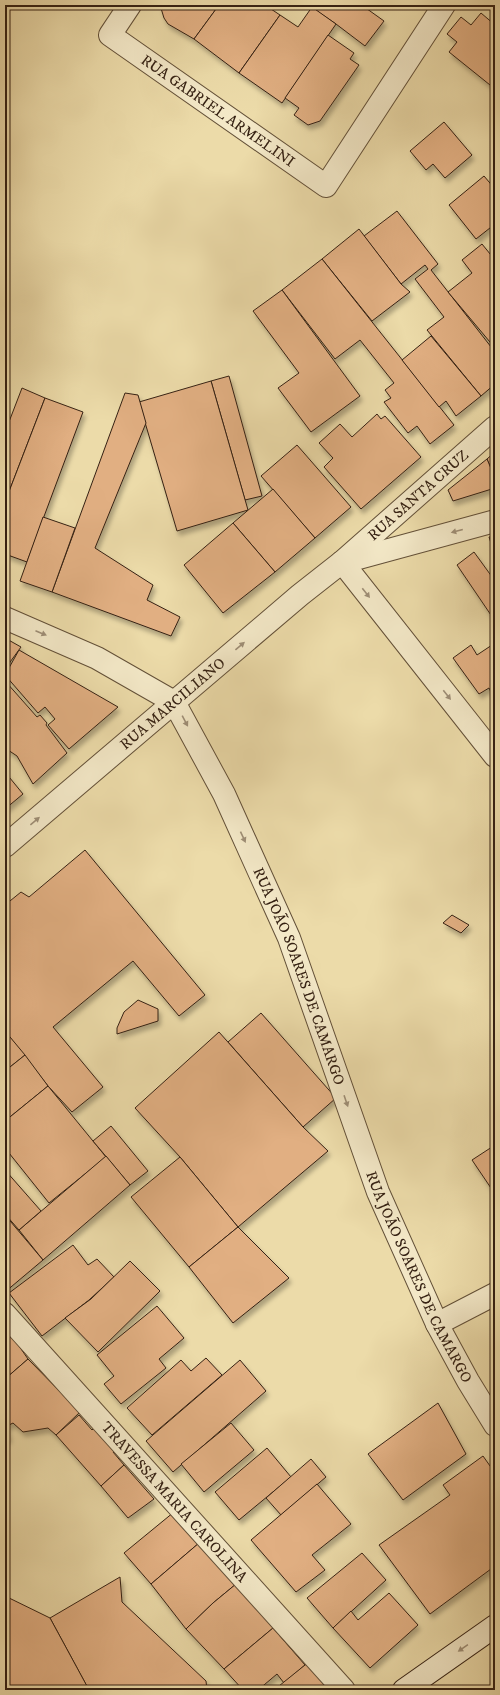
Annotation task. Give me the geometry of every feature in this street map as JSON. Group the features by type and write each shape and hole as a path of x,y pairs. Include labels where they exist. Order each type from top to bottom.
{"street":[{"name":"RUA GABRIEL ARMELINI","path":"130,5 110,35 326,186 444,5"},
{"name":"RUA SANTA CRUZ","path":"342,562 495,427"},
{"path":"495,521 342,562 495,756"},
{"name":"RUA MARCILIANO","path":"5,846 300,595 342,562"},
{"path":"5,618 97,658 174,702"},
{"name":"RUA JOÃO SOARES DE CAMARGO","path":"174,702 224,794 289,938 378,1192 437,1324 468,1381 495,1425"},
{"path":"437,1324 495,1294"},
{"name":"TRAVESSA MARIA CAROLINA","path":"5,1314 344,1690"},
{"path":"404,1690 495,1626"}],"building":[{"path":"160,5 219,5 194,39 168,24 164,18"},
{"path":"219,5 265,5 280,15 239,73 194,39"},
{"path":"308,5 364,5 363,6 384,21 365,46"},
{"path":"312,7 336,24 282,103 239,73 280,15 298,27"},
{"path":"481,13 495,25 495,89 449,52 457,42 447,34 461,17 471,25"},
{"path":"328,35 354,53 350,59 359,65 320,121 308,125 294,115 299,108 285,98"},
{"path":"444,122 472,155 445,178 433,164 426,170 410,151"},
{"path":"484,176 495,189 495,224 476,239 449,205"},
{"path":"397,211 438,264 431,270 495,352 495,384 481,396 427,330 444,317 415,279 428,269 425,265 401,284 364,236"},
{"path":"359,229 401,284 410,292 372,321 322,259"},
{"path":"482,244 495,260 495,348 448,292 472,273 462,260"},
{"path":"322,259 454,425 430,444 417,426 408,433 384,402 391,398 385,390 394,383 360,340 335,359 282,290"},
{"path":"282,290 360,396 311,432 278,388 299,373 253,311"},
{"path":"431,336 481,396 456,416 446,401 439,407 402,360"},
{"path":"229,376 262,496 245,500 211,381"},
{"path":"211,381 248,510 177,531 139,402"},
{"path":"22,388 45,398 5,502 5,426 7,427"},
{"path":"125,393 138,395 146,423 95,548 153,585 147,600 180,617 171,636 52,592"},
{"path":"45,398 83,412 27,562 5,554 5,502"},
{"path":"377,414 381,419 385,416 421,457 361,509 324,467 333,458 319,443 340,424 352,437"},
{"path":"297,445 351,507 315,538 261,476"},
{"path":"495,452 495,478 487,459"},
{"path":"487,459 495,478 495,488 453,501 448,490"},
{"path":"273,489 315,538 275,572 233,523"},
{"path":"43,517 75,528 52,592 20,581"},
{"path":"233,523 275,572 223,613 184,565"},
{"path":"495,536 495,556 489,537"},
{"path":"474,552 495,581 495,621 457,565"},
{"path":"5,638 21,647 5,669"},
{"path":"495,643 495,689 491,692 489,688 479,694 453,658 471,645 477,655"},
{"path":"19,650 118,707 69,749 48,725 55,719 45,707 38,713 5,675"},
{"path":"6,682 37,717 40,715 47,723 46,725 67,753 33,784 17,756 5,748"},
{"path":"5,772 23,794 5,809"},
{"path":"85,850 205,995 179,1016 133,961 53,1027 103,1087 72,1112 48,1086 5,1031 5,905 21,892 29,897"},
{"path":"452,915 469,925 461,933 443,923"},
{"path":"138,1000 158,1009 158,1021 117,1034 117,1028 124,1012"},
{"path":"261,1013 336,1098 303,1127 228,1042"},
{"path":"5,1031 25,1055 5,1071"},
{"path":"219,1032 303,1127 328,1151 238,1227 180,1157 135,1108"},
{"path":"25,1055 48,1086 5,1121 5,1071"},
{"path":"48,1086 106,1157 49,1203 5,1148 5,1121"},
{"path":"111,1126 148,1171 130,1185 93,1141"},
{"path":"495,1145 495,1194 472,1160"},
{"path":"106,1156 130,1185 43,1260 19,1230"},
{"path":"180,1157 238,1227 189,1267 131,1197"},
{"path":"5,1170 41,1211 19,1230 5,1214"},
{"path":"5,1215 43,1260 5,1292"},
{"path":"238,1227 289,1278 233,1323 189,1267"},
{"path":"73,1245 88,1265 97,1259 114,1277 89,1300 42,1336 9,1293"},
{"path":"130,1261 160,1291 98,1352 65,1318 91,1299"},
{"path":"157,1306 184,1338 159,1359 166,1368 121,1404 104,1384 114,1376 97,1355"},
{"path":"10,1333 28,1359 5,1379 5,1338"},
{"path":"206,1358 222,1375 152,1435 127,1408 181,1360 191,1371"},
{"path":"28,1359 80,1412 56,1435 48,1428 23,1432 13,1423 7,1426 9,1439 5,1439 5,1379"},
{"path":"240,1360 266,1391 173,1472 146,1441"},
{"path":"438,1403 466,1454 403,1500 368,1454"},
{"path":"79,1415 92,1430 99,1423 119,1446 113,1452 124,1465 101,1486 56,1435"},
{"path":"231,1423 254,1450 204,1492 181,1464"},
{"path":"267,1448 291,1477 239,1520 215,1492"},
{"path":"483,1456 495,1473 495,1566 430,1614 379,1545 450,1495 443,1485"},
{"path":"311,1459 326,1477 281,1515 266,1498"},
{"path":"124,1465 154,1499 128,1518 101,1486"},
{"path":"317,1484 351,1524 312,1555 325,1570 296,1592 251,1540"},
{"path":"174,1512 199,1543 151,1584 124,1553"},
{"path":"199,1543 236,1584 213,1603 186,1629 151,1584"},
{"path":"362,1553 386,1580 333,1628 307,1598"},
{"path":"120,1577 122,1602 206,1681 207,1690 89,1690 50,1618"},
{"path":"236,1584 273,1628 224,1669 186,1629 213,1603"},
{"path":"389,1593 418,1625 370,1668 333,1628 351,1611 358,1620"},
{"path":"5,1596 50,1618 88,1688 85,1690 5,1690"},
{"path":"273,1628 305,1665 284,1683 277,1674 258,1690 243,1690 224,1669"},
{"path":"313,1661 334,1690 274,1690 305,1665"}]}
